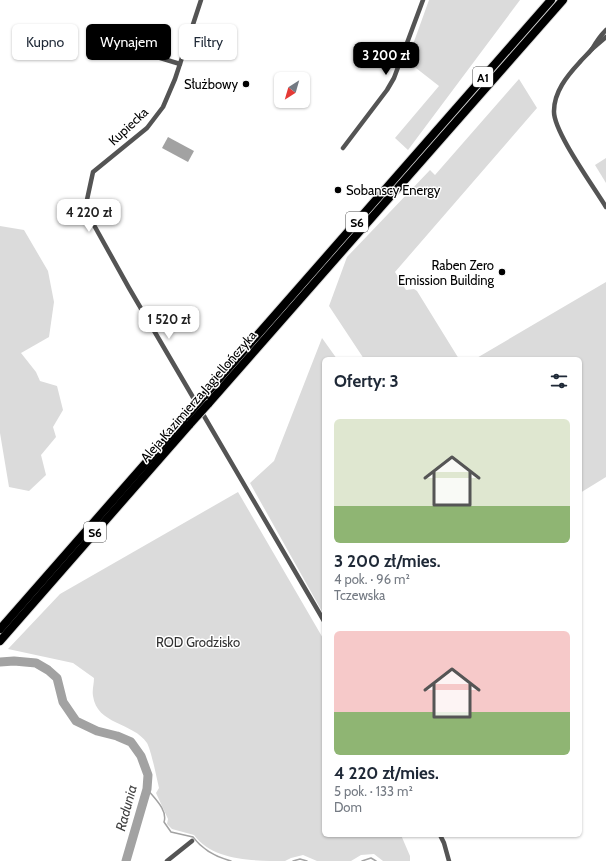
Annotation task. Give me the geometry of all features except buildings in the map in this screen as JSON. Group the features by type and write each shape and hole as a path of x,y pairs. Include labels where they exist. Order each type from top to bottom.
{"highway":[{"name":"A1","path":"412,165 551,0"},
{"name":"A1","path":"412,165 564,0"},
{"name":"Aleja Kazimierza Jagiellończyka","path":"0,629 206,400 412,165"},
{"name":"Aleja Kazimierza Jagiellończyka","path":"0,641 188,420"}],"street":[{"name":"Kupiecka","path":"194,399 85,209 93,172 146,128 154,120 167,99 201,0"},
{"path":"343,148 387,90 394,78 423,0"},
{"path":"592,49 598,38 606,30"},
{"path":"606,37 574,68 562,84 556,97 554,110 554,118 564,140 606,207"},
{"path":"167,60 180,64"},
{"path":"204,416 322,618"},
{"path":"441,837 449,861"},
{"path":"167,861 192,841"}],"green space":[{"path":"429,0 520,0 408,150 395,138 439,86 407,61"},
{"path":"519,79 537,108 395,272 406,290 414,289 417,291 458,357 363,357 329,306 347,257 430,170 435,175"},
{"path":"606,158 606,183 595,165"},
{"path":"0,226 24,230 48,271 54,302 49,337 21,353 36,372 40,381 57,386 63,410 53,427 56,437 41,455 46,475 29,491 9,487 0,433"},
{"path":"606,282 606,477 582,492 582,357 478,357"},
{"path":"322,338 336,357 322,357 322,611 250,483 274,461"},
{"name":"ROD Grodzisko","path":"238,492 322,637 322,837 402,837 410,856 410,861 383,861 374,854 361,855 351,861 317,861 303,855 285,861 248,860 223,855 202,844 194,835 172,829 167,824 168,819 156,793 159,788 147,743 141,736 101,713 93,696 94,678 73,663 8,649 60,594"}],"shaded area":[{"path":"168,137 194,151 188,162 162,148"}],"waterway":[{"name":"Radunia","path":"0,662 14,661 36,663 48,670 57,678 63,702 76,721 97,731 117,736 131,742 141,756 148,775 147,789 126,861"},
{"path":"147,789 157,800 164,813 164,822 171,832 193,837 210,852 231,861"},
{"path":"362,861 371,858 376,861"},
{"path":"293,861 300,859 307,861"}],"place":[{"name":"Służbowy","path":"246,84"},
{"name":"Sobanscy Energy","path":"338,190"},
{"name":"Raben Zero Emission Building","path":"502,272"}]}
